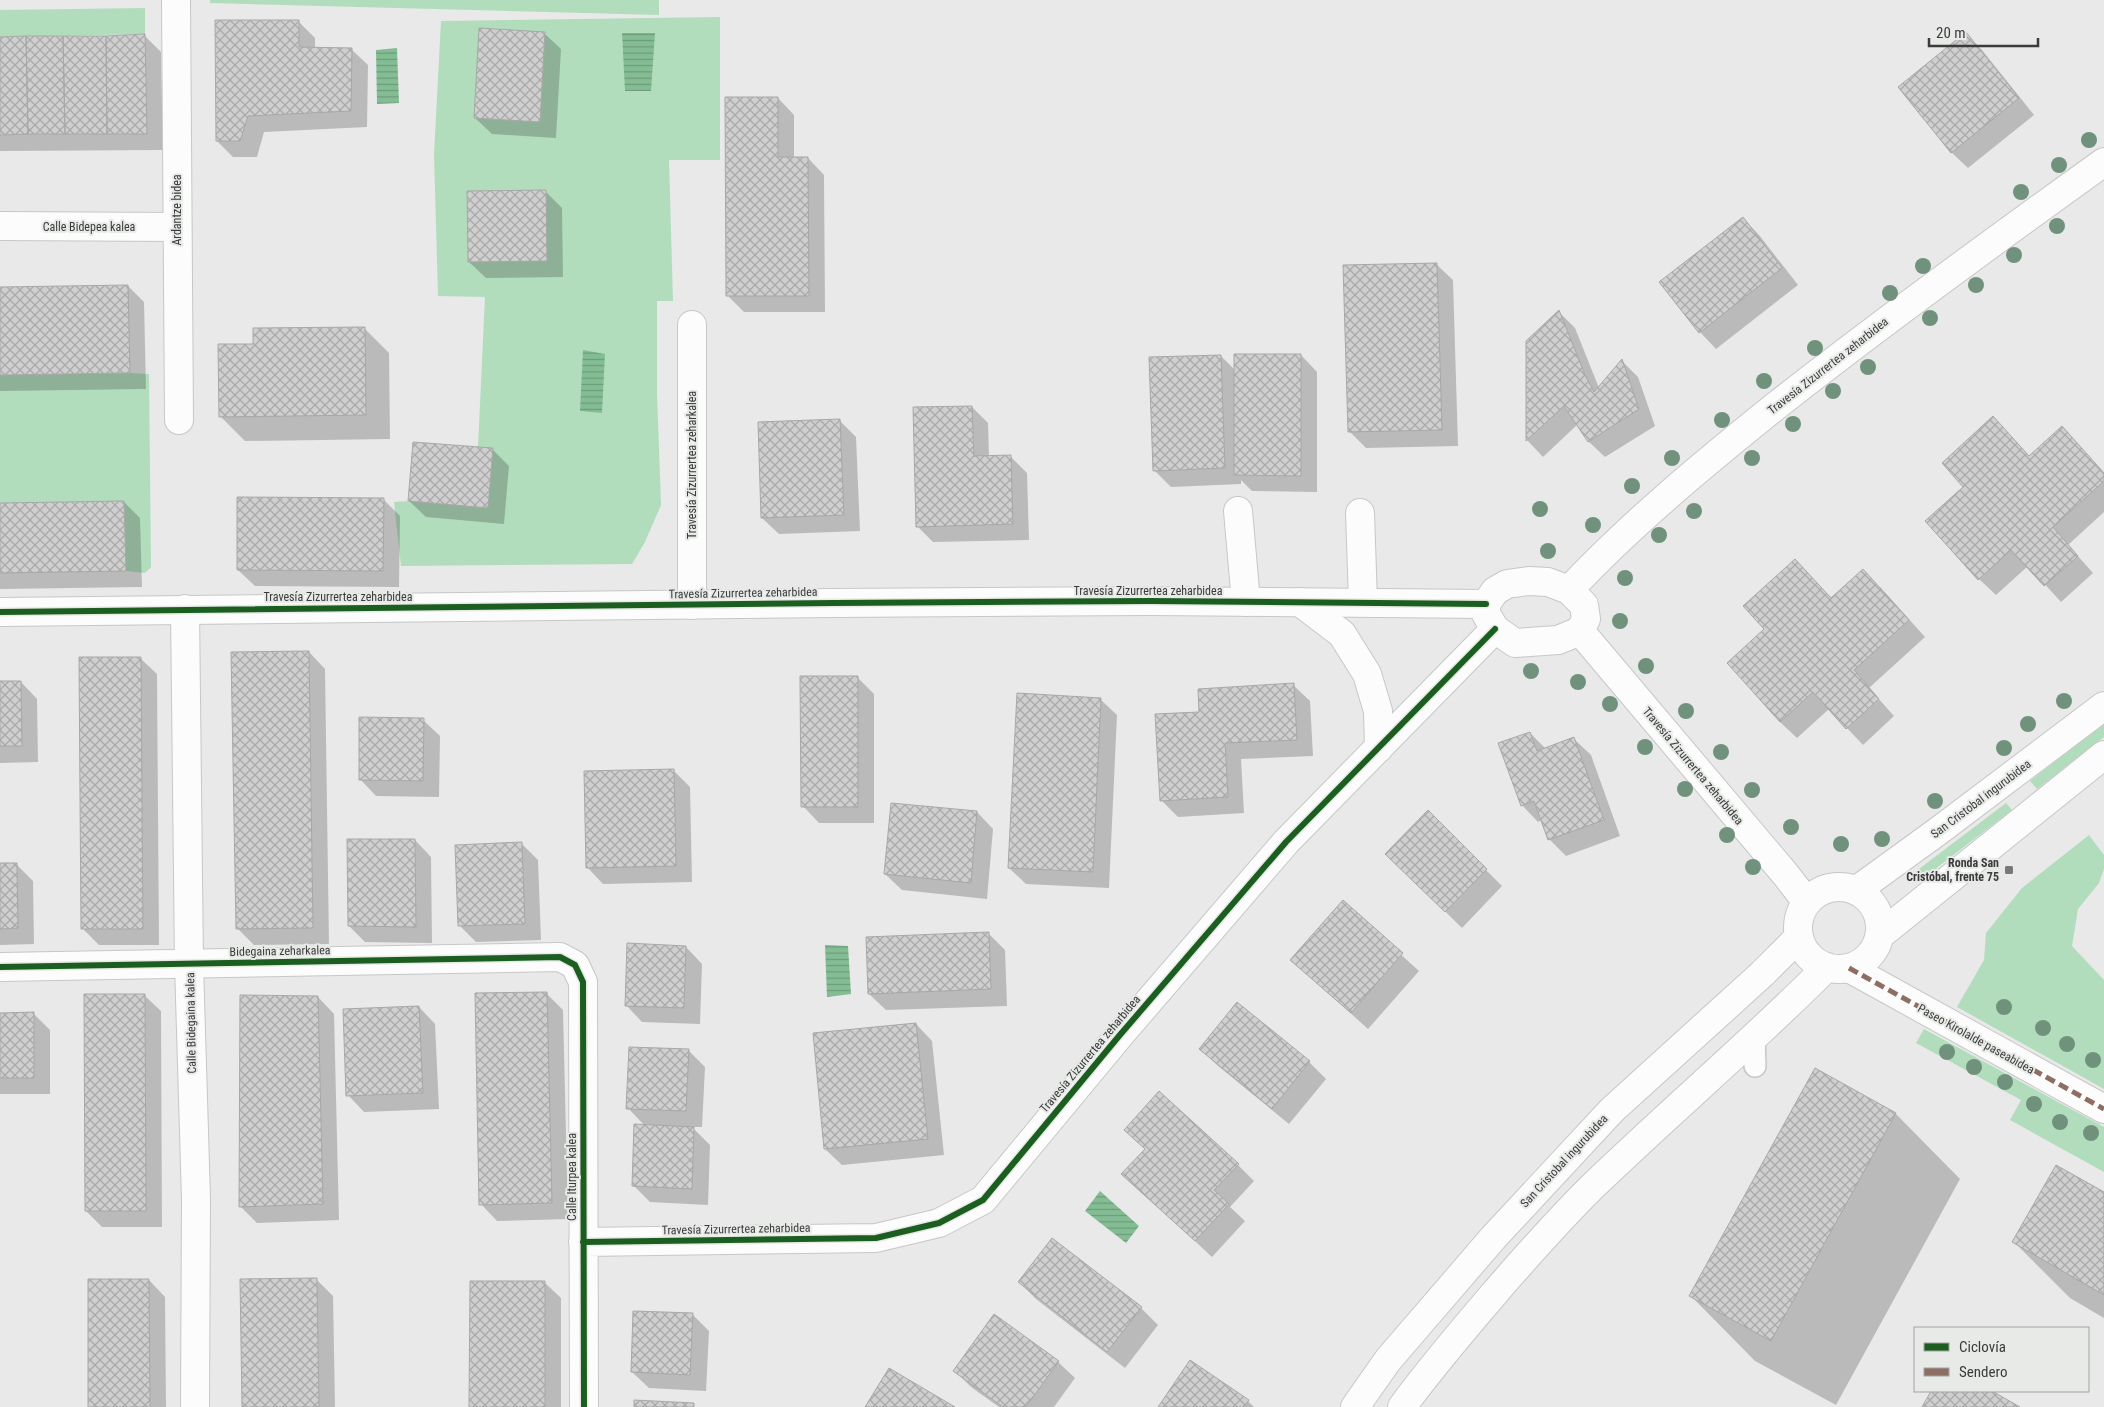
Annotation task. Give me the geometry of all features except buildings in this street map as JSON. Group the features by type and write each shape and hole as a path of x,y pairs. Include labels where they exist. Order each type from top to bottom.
{"street":[{"name":"Ardantze bidea","path":"176,0 179,420"},
{"name":"Travesía Zizurrertea zeharbidea","path":"1569,590 1606,552 1708,460 1911,301 2104,162"},
{"name":"Calle Bidepea kalea","path":"0,226 177,227"},
{"name":"Travesía Zizurrertea zeharkalea","path":"692,325 692,605"},
{"path":"1238,511 1246,602"},
{"path":"1360,513 1363,602"},
{"path":"1529,581 1548,582 1569,590 1584,605 1586,619 1580,631 1558,640 1515,643 1491,616 1495,591 1507,584 1529,581"},
{"path":"1300,602 1342,634 1367,674 1378,711 1379,748"},
{"name":"Travesía Zizurrertea zeharbidea","path":"0,612 692,605 1363,602 1491,616"},
{"name":"Calle Bidegaina kalea","path":"184,609 189,964 196,1199 195,1407"},
{"name":"Travesía Zizurrertea zeharbidea","path":"584,1242 876,1238 939,1223 983,1200 1119,1036 1286,842 1379,748 1491,616"},
{"name":"Travesía Zizurrertea zeharbidea","path":"1580,631 1806,901"},
{"name":"San Cristobal ingurubidea","path":"1857,890 2104,706"},
{"path":"1402,1407 1458,1346 1555,1224 1717,1069 1838,968 1863,962 1874,950 1880,935 2104,755"},
{"path":"1838,968 1808,956 1798,938 1798,918 1806,901 1821,890 1839,886 1857,890 1876,909 1880,935"},
{"name":"San Cristobal ingurubidea","path":"1355,1407 1388,1360 1493,1238 1612,1110 1762,974 1798,938"},
{"name":"Bidegaina zeharkalea","path":"0,967 560,957"},
{"name":"Calle Iturpea kalea","path":"560,957 575,965 583,982 584,1407"},
{"name":"Paseo Kirolalde paseabidea","path":"1838,968 2104,1109"}],"lane":[{"path":"1754,1037 1754,1066"}],"shaded area":[{"path":"210,0 659,0 659,15 210,3"},
{"path":"145,8 145,34 0,37 0,10"},
{"path":"720,17 720,160 669,160 673,301 657,301 657,393 661,505 645,542 632,564 401,566 394,502 408,501 487,508 478,447 485,297 438,296 434,154 441,21"},
{"path":"622,33 655,33 651,91 625,91"},
{"path":"397,48 399,103 377,104 376,50"},
{"path":"583,350 605,354 602,413 580,411"},
{"path":"149,374 151,567 145,573 126,571 124,501 0,503 0,375"},
{"path":"2104,723 2104,737 2037,789 2030,781"},
{"path":"2006,803 2012,810 1921,880 1915,872"},
{"path":"2089,835 2104,855 2104,869 2099,883 2078,909 2072,946 2104,980 2104,1089 1957,1007 1984,960 1986,933 2022,888"},
{"path":"825,945 848,946 851,994 827,997"},
{"path":"1924,1029 2104,1127 2104,1172 2010,1120 2021,1100 1916,1043"},
{"path":"1100,1191 1139,1226 1126,1243 1085,1211"}],"marked path":[{"path":"1849,968 2104,1109"}],"cycle path":[{"path":"0,612 1150,601 1486,604"},
{"path":"583,1242 876,1238 939,1223 983,1200 1119,1036 1286,842 1495,629"},
{"path":"0,967 560,957 575,965 583,982 584,1407"}],"place":[{"name":"Ronda San Cristóbal, frente 75","path":"2009,870"}]}
